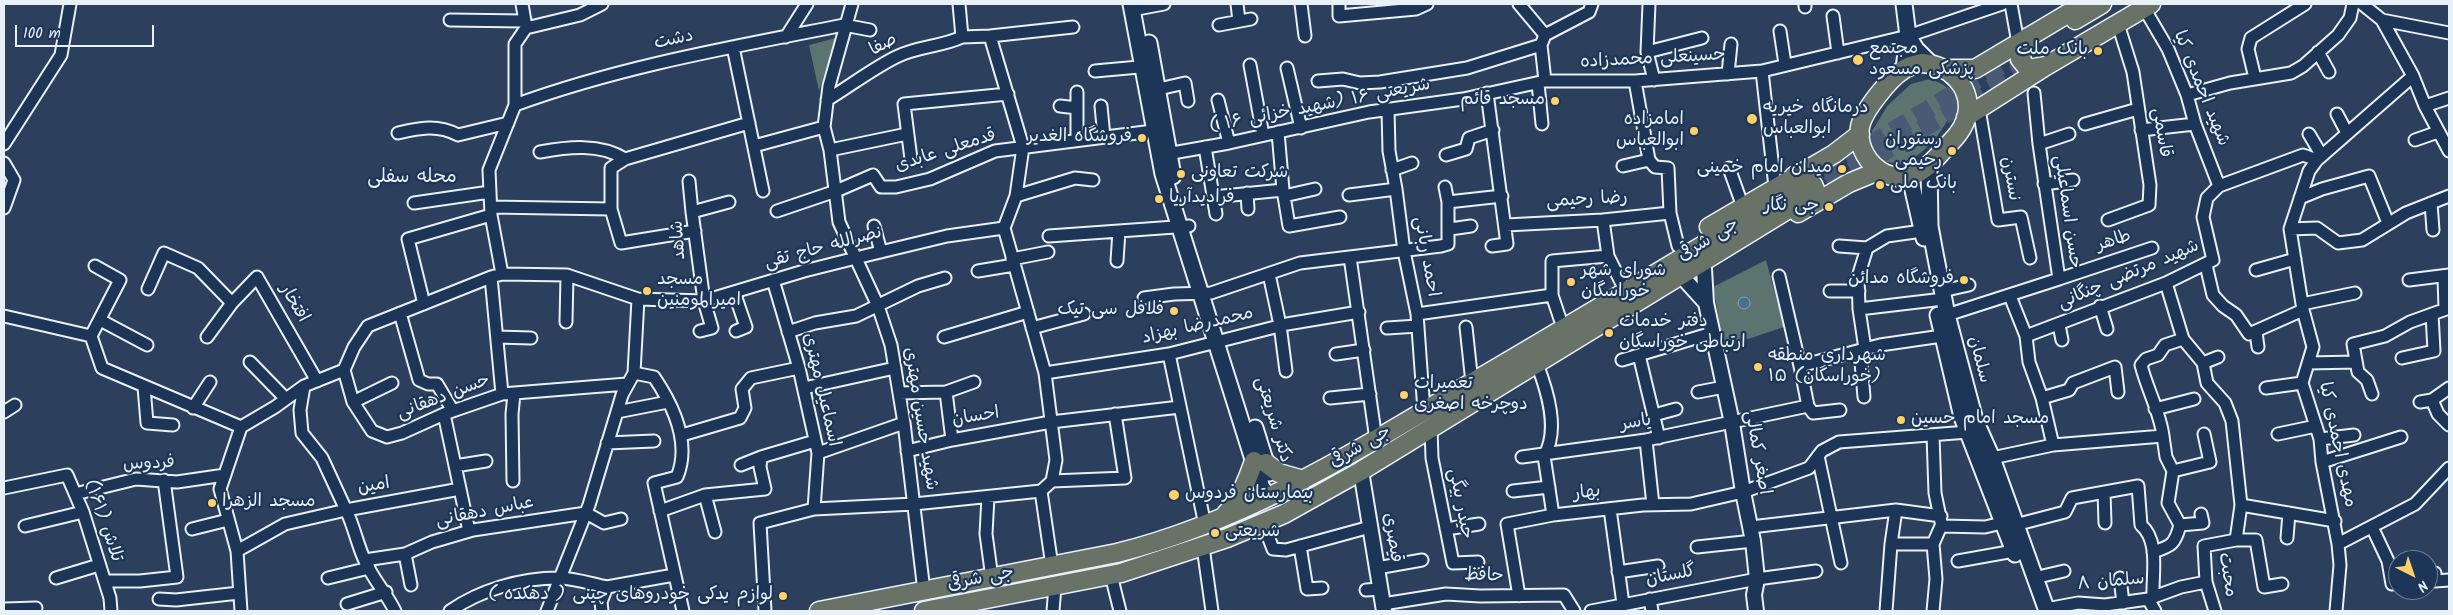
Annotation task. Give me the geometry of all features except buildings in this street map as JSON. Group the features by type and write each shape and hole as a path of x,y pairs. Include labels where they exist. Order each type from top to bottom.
{"main road":[{"path":"1904,4 1908,36 1904,69"},
{"path":"1973,113 1957,78 1946,69 1930,63 1921,63 1904,69 1892,79 1871,106 1860,126 1864,153 1878,171 1894,177 1910,177 1929,166 1958,134 1973,113 2034,49 2084,4"},
{"path":"2034,49 2102,4"},
{"path":"2034,49 2142,5"},
{"path":"1946,69 1975,69 2118,24 2142,5"},
{"name":"دکتر شریعتی","path":"1137,7 1165,154 1184,226 1260,462 1272,485 1269,496"},
{"path":"1908,36 1916,49 1930,63"},
{"path":"1860,134 1834,154 1804,191 1704,270 1556,360 1533,356 1549,326 1774,187 1804,191 1849,183 1878,171"},
{"name":"سلمان","path":"1929,166 1930,226 1942,336 1962,417 2009,524"},
{"name":"سلمان","path":"1910,177 1938,296 1947,315 1975,420 1992,458 2009,524 2018,550 2043,610"},
{"name":"جی شرقی","path":"924,611 953,608 1111,575 1203,547 1268,521 1361,471 1431,428 1533,356 1804,191"},
{"name":"جی شرقی","path":"819,611 1052,566 1160,542 1213,522 1303,480 1376,440 1472,383 1533,356"},
{"path":"1213,522 1233,506 1260,462 1280,474 1303,480"},
{"path":"1268,521 1269,496"},
{"name":"سلمان","path":"2018,550 2034,578 2043,610"}],"street":[{"path":"4,144 61,55 70,4"},
{"path":"513,481 512,414 497,337 496,276 489,170 515,105 516,44 526,25 522,4"},
{"path":"450,20 526,25 580,15 602,4"},
{"path":"786,37 807,4"},
{"path":"754,146 824,127 844,25 852,4"},
{"path":"959,4 962,36"},
{"path":"1137,7 1164,4"},
{"path":"1237,4 1239,21"},
{"path":"1301,4 1305,36"},
{"path":"1339,4 1340,16 1416,9 1427,4"},
{"path":"1519,4 1543,40 1542,124"},
{"path":"1318,81 1343,79 1360,83 1380,82 1467,68 1543,40 1589,12 1592,4"},
{"path":"1648,4 1647,52 1654,80"},
{"name":"حسینعلی محمدزاده","path":"1541,82 1635,81 1762,71 1908,36 2002,4"},
{"path":"2011,4 2034,49"},
{"path":"2255,78 2248,49 2251,38 2305,4"},
{"path":"2188,95 2255,78 2291,73 2338,34 2350,18 2353,4"},
{"path":"2362,4 2382,20 2413,76 2425,106 2449,151"},
{"name":"شهید احمدی کیا","path":"2142,5 2168,49 2188,95 2196,124 2219,186"},
{"path":"1833,16 1838,53"},
{"path":"1219,25 1251,19"},
{"path":"2382,20 2449,33"},
{"name":"قاسمی","path":"2108,220 2149,205 2150,185 2133,72 2118,24"},
{"path":"844,25 870,30"},
{"name":"دشت","path":"515,105 544,94 669,59 844,25"},
{"name":"صفا","path":"828,100 897,57 919,49 949,42 962,36 990,36 1073,27"},
{"path":"1780,31 1786,64"},
{"path":"764,611 760,523 814,509 914,504 1041,491 1052,481 1056,460 1045,373 1004,228 1016,196 1023,147 990,36"},
{"path":"1647,52 1702,38"},
{"path":"1728,74 1731,44"},
{"path":"733,47 763,191"},
{"path":"2318,52 2329,72"},
{"path":"1250,65 1264,135"},
{"path":"1095,70 1148,66"},
{"path":"1287,68 1301,128"},
{"path":"1762,71 1774,187"},
{"name":"مهدی احمدی کیا","path":"2336,611 2340,565 2338,544 2322,462 2320,439 2302,383 2313,347 2302,307 2290,230 2309,171 2319,158 2413,76"},
{"path":"1635,81 1648,160 1655,167 1668,168 1670,213 1678,246"},
{"name":"شریعتی ۱۶ (شهید خزائی ۱۶ )","path":"1165,154 1229,143 1388,109 1463,99 1541,82"},
{"path":"1153,90 1185,83 1188,100"},
{"path":"1077,92 1077,140"},
{"path":"1487,93 1508,244 1492,246"},
{"name":"حسن اسماعیلی","path":"1947,315 2059,279 2044,184 2034,93"},
{"path":"911,159 904,104 1008,94"},
{"path":"2425,106 2449,98"},
{"path":"1218,100 1229,143"},
{"path":"1060,106 1077,108"},
{"path":"1101,106 1104,137"},
{"name":"احمد ربانی","path":"1388,109 1389,151 1404,251 1417,320 1424,411"},
{"path":"2085,124 2138,109"},
{"name":"نسترن","path":"1973,113 1998,220 2021,217 2030,258"},
{"path":"2337,114 2348,133"},
{"path":"398,133 424,127 449,130 458,135 508,123"},
{"path":"695,232 621,243 610,209 611,168 625,159 749,123"},
{"path":"2142,130 2196,124"},
{"name":"شهید حسین مهتری","path":"824,127 830,150 839,222 854,258 878,306 891,345 904,423 924,591"},
{"name":"قدمعلی عابدی","path":"836,191 874,175 881,187 896,187 930,179 995,151 1161,130"},
{"path":"1446,155 1466,149 1469,138 1493,130"},
{"path":"1278,132 1283,193 1289,226 1340,217"},
{"path":"2415,140 2438,132"},
{"path":"830,150 907,134"},
{"path":"2039,144 2069,134"},
{"path":"2309,134 2319,158"},
{"path":"540,152 566,147 590,148 614,152 625,159"},
{"path":"1205,147 1212,177 1216,214"},
{"path":"2219,186 2303,155 2319,158"},
{"path":"1623,166 1648,160"},
{"path":"4,163 14,180 4,208"},
{"path":"1392,170 1412,163"},
{"path":"1729,168 1743,207"},
{"path":"2300,198 2322,189 2369,176 2388,223"},
{"path":"1016,196 1075,178 1093,180"},
{"path":"2044,184 2073,180"},
{"path":"688,181 692,212"},
{"name":"شهید مرتضی چنگانی","path":"2026,336 2059,325 2100,306 2166,283 2213,260 2203,217 2207,198 2219,186"},
{"path":"1144,298 1174,294 1206,293 1300,263 1448,244 1450,229 1445,187"},
{"path":"1213,196 1247,193 1283,193 1315,189"},
{"path":"1349,195 1396,189"},
{"path":"777,211 836,191"},
{"path":"414,203 490,192"},
{"path":"1247,193 1248,209"},
{"path":"1448,202 1502,196"},
{"path":"2290,230 2318,228 2338,243 2362,240 2406,212 2449,196"},
{"name":"شاهد","path":"700,331 712,328 704,301 692,212 730,202"},
{"path":"2431,203 2432,230"},
{"path":"424,304 408,239 491,211 610,209"},
{"name":"رضا رحیمی","path":"1506,225 1602,220 1670,213"},
{"path":"1602,220 1608,256 1620,282"},
{"path":"874,226 881,252"},
{"path":"1049,236 1184,226"},
{"path":"1450,229 1471,226"},
{"name":"نصرالله حاج تقی","path":"344,370 354,347 368,326 496,276 567,275 638,299 704,301 854,258 946,236 1004,228"},
{"path":"1117,261 1119,231"},
{"path":"1839,246 1867,248 1887,236 1922,231"},
{"path":"1864,397 1858,277 1867,248"},
{"name":"طاهر","path":"2059,279 2152,248"},
{"path":"978,271 1048,252"},
{"path":"148,290 164,253 198,268 232,303 207,337"},
{"path":"1560,319 1552,296 1552,261 1608,256"},
{"path":"1350,257 1376,440"},
{"path":"2256,270 2295,259"},
{"path":"2206,265 2213,294 2223,306 2236,315 2249,334 2302,307 2355,293"},
{"path":"95,266 120,280 91,336 102,368 240,427"},
{"name":"اصغر کمالی","path":"1704,270 1706,303 1732,424 1742,492 1752,534 1757,579 1754,595 1756,611"},
{"path":"1269,274 1280,325 1286,371"},
{"path":"566,322 567,275"},
{"path":"1779,276 1808,406 1813,414 1840,410"},
{"path":"2372,394 2367,380 2358,372 2353,344 2385,336 2447,309 2446,276 2409,280"},
{"name":"افتخار","path":"232,303 257,277 317,381"},
{"path":"788,332 815,323 856,316 918,286 945,278"},
{"name":"اسماعیل مهتری","path":"773,280 799,368 818,453 814,509"},
{"path":"1686,281 1706,303"},
{"path":"2166,283 2183,339 2203,363 2207,383 2225,403 2232,421 2241,505 2236,540 2256,540 2264,587 2282,584"},
{"path":"1859,309 1938,296 1969,285"},
{"path":"1830,291 1858,291"},
{"path":"734,292 746,327 736,331"},
{"path":"1387,328 1417,320 1552,296"},
{"path":"2010,296 2026,336 2029,362 2042,398 2053,445"},
{"path":"547,611 586,513 616,412 627,384 634,373 638,299"},
{"path":"2100,306 2107,329"},
{"path":"944,337 1028,312"},
{"name":"محمدرضا بهزاد","path":"1045,373 1169,354 1280,325 1359,312"},
{"path":"400,313 419,380 428,384 437,384 448,413 455,466 469,531"},
{"path":"1032,328 1084,314"},
{"path":"2402,358 2434,351 2432,314"},
{"path":"4,316 91,336"},
{"path":"100,320 147,345"},
{"path":"2059,325 2062,340"},
{"path":"1466,327 1472,383"},
{"path":"2256,332 2258,346"},
{"path":"1622,360 1712,333"},
{"path":"1800,366 1862,350 1942,336"},
{"path":"497,337 530,338"},
{"path":"2154,552 2169,547 2176,539 2180,525 2168,503 2172,471 2166,457 2161,420 2155,409 2140,365 2146,359 2158,355 2165,345 2183,339"},
{"path":"1336,354 1364,350"},
{"path":"1169,354 1180,407 1213,522"},
{"path":"1639,355 1659,438"},
{"path":"1533,356 1546,387 1551,429 1550,447 1544,456 1553,515"},
{"path":"2203,363 2218,357"},
{"path":"250,362 286,399"},
{"path":"2308,363 2356,362"},
{"path":"2042,398 2069,390 2072,383 2115,366 2118,392"},
{"path":"682,435 740,418 745,408 742,389 752,378 799,368"},
{"path":"804,388 895,368"},
{"path":"241,611 237,551 220,489 240,427 304,386 344,370"},
{"name":"حسن دهقانی","path":"344,370 353,402 372,431 387,438 402,434 448,413 508,394 627,384"},
{"path":"634,373 654,377 668,402 682,435 682,465 677,477 654,483 683,611"},
{"path":"193,408 210,382"},
{"path":"899,392 946,392 974,382"},
{"path":"353,402 392,383"},
{"path":"2266,388 2302,383"},
{"path":"237,551 285,524 346,510 322,458 302,433 300,410 304,386"},
{"path":"144,387 146,424 173,425"},
{"path":"1698,392 1724,387"},
{"path":"2420,402 2432,400 2449,388"},
{"path":"946,392 952,440"},
{"path":"1330,398 1370,394"},
{"path":"2155,409 2194,399"},
{"path":"2432,400 2438,414 2449,425"},
{"path":"616,412 668,402"},
{"path":"4,412 15,405"},
{"name":"یاسر","path":"1522,458 1659,438 1732,424 1808,406"},
{"name":"احسان","path":"907,451 952,440 1051,422 1180,407"},
{"path":"1654,415 1676,409"},
{"path":"1052,481 1125,478 1115,414"},
{"path":"818,453 904,423"},
{"path":"2278,434 2316,426"},
{"name":"حیدر بیگی","path":"1431,428 1432,458 1453,563 1478,562"},
{"name":"بهار","path":"1519,596 1507,524 1553,515 1653,505 1691,504 1742,492 1809,468 1822,451 1839,442 1968,432"},
{"path":"2172,471 2210,462 2204,434"},
{"path":"1933,435 1935,493 1941,521 1933,544 1936,579 1933,611"},
{"path":"2320,439 2354,435"},
{"path":"1992,458 2053,445 2163,436"},
{"path":"2322,462 2401,437"},
{"path":"741,465 815,440"},
{"path":"1646,440 1653,505"},
{"path":"607,443 654,441"},
{"path":"1818,456 1841,564"},
{"path":"660,510 705,495 765,489 760,467 761,458"},
{"path":"455,466 486,461"},
{"path":"2338,544 2415,504 2449,468"},
{"name":"قیصری","path":"1361,471 1384,608"},
{"name":"فردوس","path":"75,494 136,479 177,482 225,475"},
{"name":"تلاش (۱۶۱)","path":"4,488 67,476 83,512 110,598 111,611"},
{"path":"104,581 140,581 177,577 164,480"},
{"path":"1697,547 1832,518 1896,510 1941,521 1985,527 2009,524 2064,512 2072,498 2138,486 2141,525 2148,531 2154,552 2151,599 2155,611"},
{"path":"1513,491 1549,487"},
{"name":"امین","path":"395,611 386,592 367,564 346,510 460,489"},
{"path":"1041,491 1052,566"},
{"path":"2104,492 2105,523"},
{"path":"705,495 715,532"},
{"path":"988,496 986,534 992,578"},
{"path":"2241,505 2335,521"},
{"path":"1610,509 1623,604"},
{"path":"1886,611 1891,544 1896,510"},
{"path":"25,526 83,512"},
{"path":"586,513 604,523 621,519"},
{"name":"عباس دهقانی","path":"328,578 367,564 405,554 432,542 469,531 586,513"},
{"path":"2287,538 2289,513"},
{"path":"2180,525 2203,522 2201,514"},
{"path":"192,529 228,520"},
{"path":"1268,521 1273,549 1286,550 1370,527"},
{"path":"1446,529 1479,524"},
{"path":"2372,527 2388,561"},
{"name":"محبت","path":"2215,611 2206,582 2204,546 2236,540"},
{"path":"1891,544 1933,544"},
{"path":"1300,546 1307,589 1322,588"},
{"path":"1203,547 1212,611"},
{"path":"1958,561 2018,550"},
{"path":"405,554 411,585"},
{"path":"1377,568 1422,560"},
{"path":"56,578 99,565"},
{"path":"1618,572 1658,566"},
{"name":"گلستان","path":"1591,611 1757,579 1816,571"},
{"path":"2034,578 2064,572"},
{"path":"450,611 503,586 560,578 607,587 674,575"},
{"path":"1111,575 1120,611"},
{"path":"2120,578 2123,603"},
{"name":"سلمان ۸","path":"2043,610 2078,603 2106,608 2123,603 2151,599 2181,587 2206,582"},
{"path":"1053,611 1055,586"},
{"path":"602,611 600,602 607,587"},
{"path":"1366,590 1381,589"},
{"path":"159,599 176,605 239,592"},
{"path":"348,604 386,592"},
{"name":"حافظ","path":"1384,608 1446,594 1564,595 1574,611"},
{"path":"5,609 37,609 33,596"},
{"path":"1650,599 1652,611"}],"green space":[{"path":"836,38 819,91 809,45"},
{"path":"1930,79 1946,87 1953,96 1955,101 1948,119 1936,138 1912,159 1901,164 1884,161 1874,150 1872,131 1888,105 1911,84"},
{"path":"1766,260 1784,327 1724,347 1713,287"}],"water":[{"path":"1742,297 1746,297 1750,303 1746,309 1742,309 1738,305 1738,301"}],"tunnel":[{"path":"1800,187 2036,44"},
{"path":"1805,199 2044,56"}],"place":[{"name":"بانک ملت","path":"2098,51"},
{"name":"مجتمع پزشکی مسعود","path":"1858,60"},
{"name":"مسجد قائم","path":"1555,101"},
{"name":"درمانگاه خیریه ابوالعباس","path":"1752,119"},
{"name":"امامزاده ابوالعباس","path":"1694,131"},
{"name":"فروشگاه الغدیر","path":"1142,138"},
{"name":"رستوران رحیمی","path":"1952,151"},
{"name":"میدان امام خمینی","path":"1842,169"},
{"name":"شرکت تعاونی","path":"1181,174"},
{"name":"بانک ملی","path":"1880,185"},
{"name":"فرادیدآریا","path":"1159,199"},
{"name":"جی نگار","path":"1829,207"},
{"name":"فروشگاه مدائن","path":"1964,280"},
{"name":"شورای شهر خوراسگان","path":"1571,282"},
{"name":"مسجد امیرالمومنین","path":"647,291"},
{"name":"فلافل سی تیک","path":"1174,311"},
{"name":"دفتر خدمات ارتباطی خوراسگان","path":"1609,333"},
{"name":"شهرداری منطقه ۱۵ (خوراسگان)","path":"1758,367"},
{"name":"تعمیرات دوچرخه اصغری","path":"1404,395"},
{"name":"مسجد امام حسین","path":"1901,420"},
{"name":"بیمارستان فردوس","path":"1174,495"},
{"name":"مسجد الزهرا","path":"212,503"},
{"name":"شریعتی","path":"1215,533"},
{"name":"لوازم یدکی خودروهای چینی ( دهکده )","path":"783,596"}],"district":[{"name":"محله سفلی","path":"412,179"}]}
